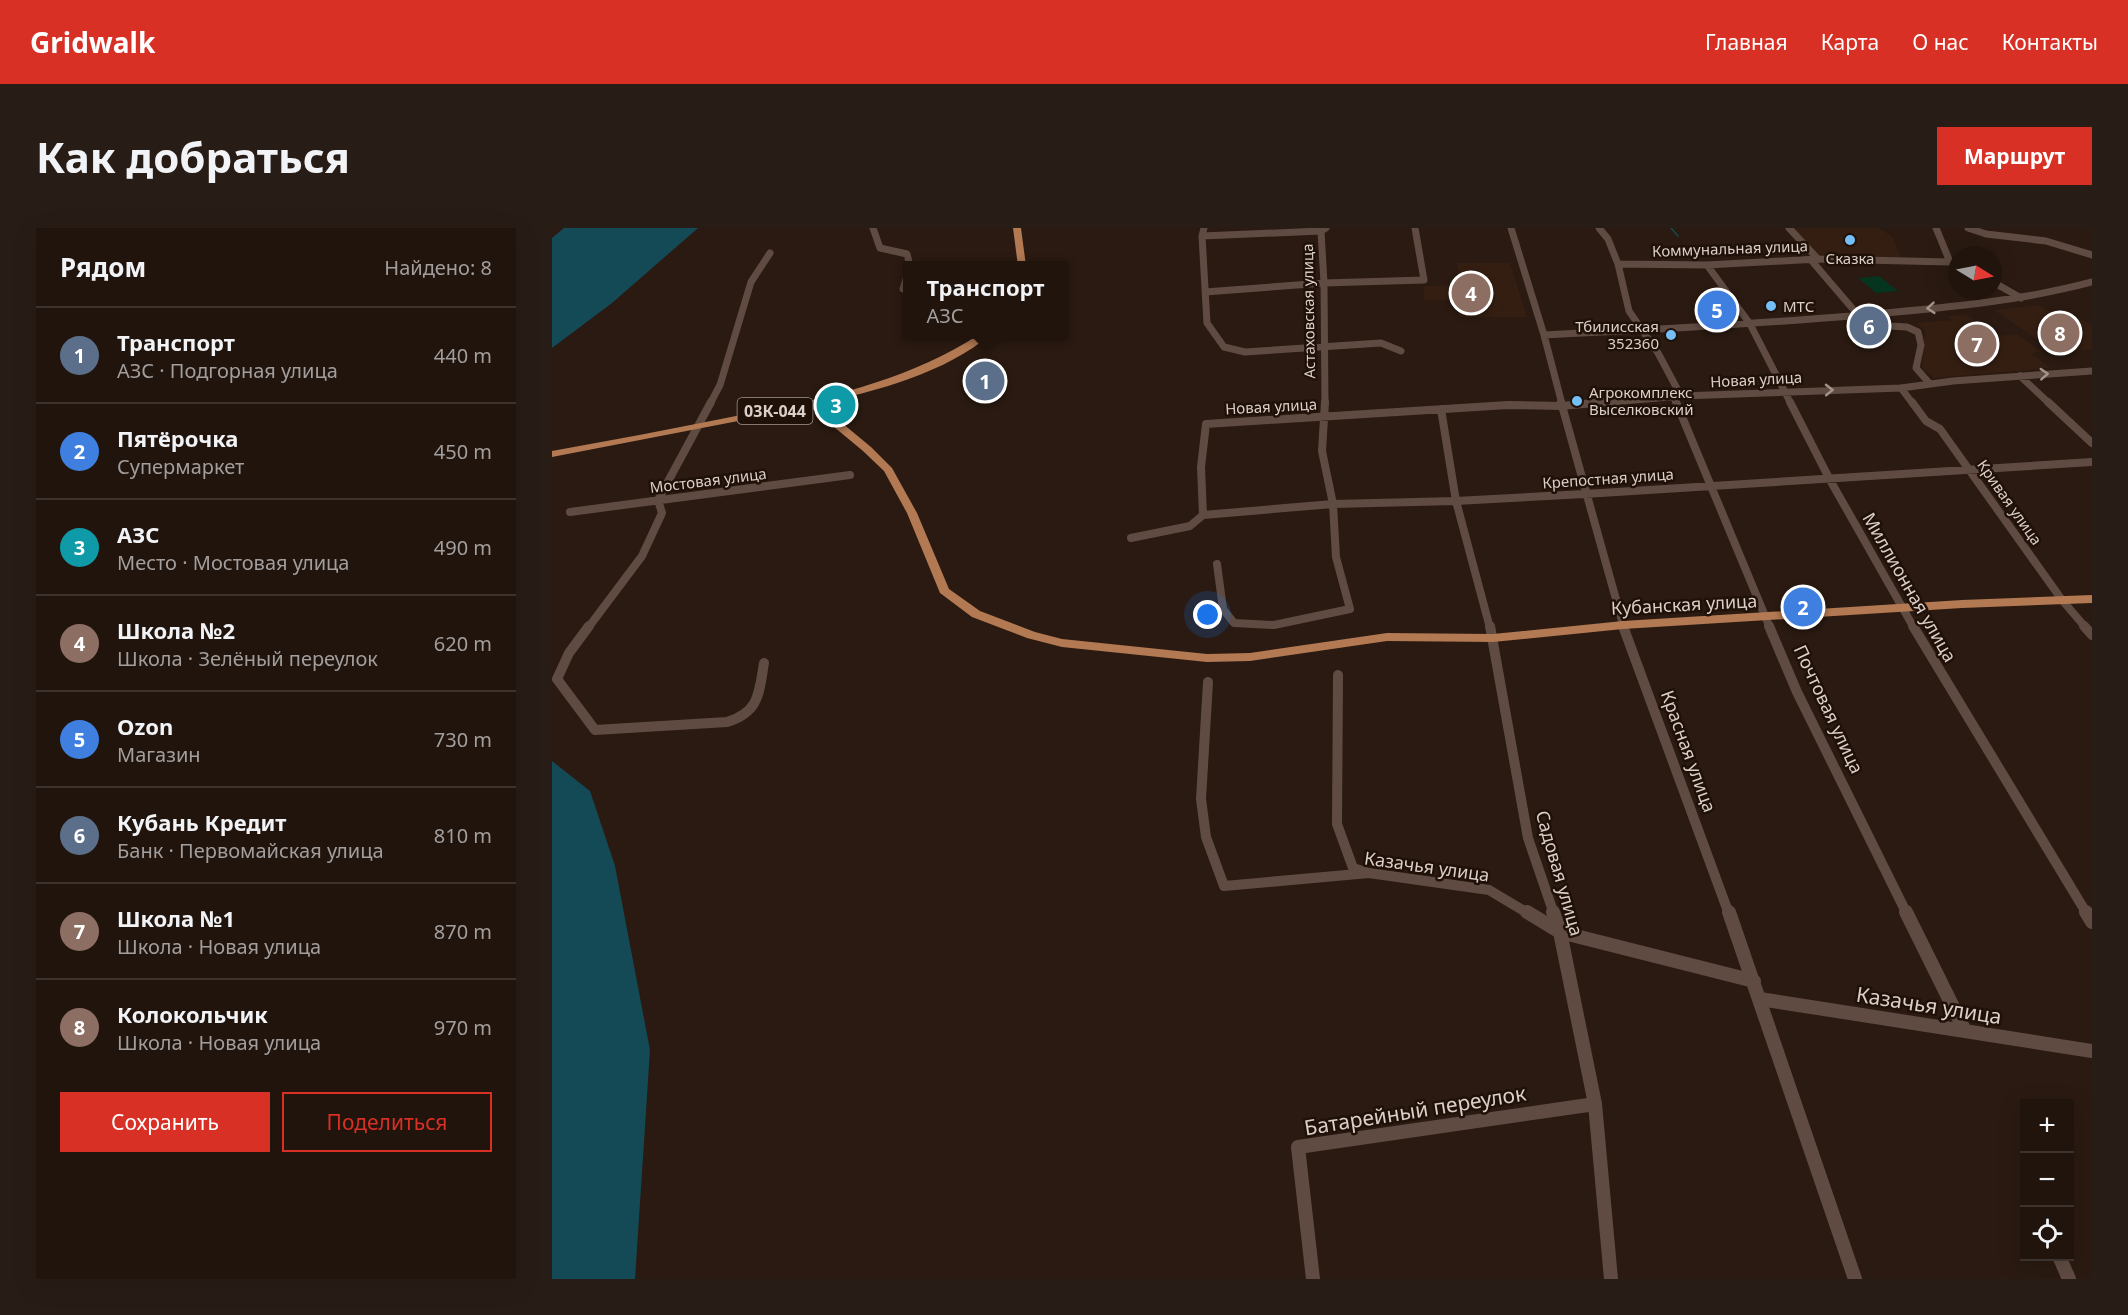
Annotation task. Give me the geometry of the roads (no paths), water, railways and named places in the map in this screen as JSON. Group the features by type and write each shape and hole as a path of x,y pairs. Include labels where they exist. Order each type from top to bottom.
{"main road":[{"path":"1017,228 1021,261"},
{"name":"03К-044","path":"552,454 696,428 864,391 928,368 961,352 980,339"},
{"name":"Кубанская улица","path":"813,404 867,448 888,470 912,513 944,591 976,614 1031,635 1062,643 1207,658 1280,653 1387,637 1493,638 1623,625 2092,598"}],"street":[{"path":"873,228 880,248 907,254 909,261"},
{"path":"1205,292 1324,283 1424,280 1415,228"},
{"name":"Красная улица","path":"1511,228 1544,335 1561,406 1623,625 1754,981 1855,1279"},
{"name":"Почтовая улица","path":"1599,228 1608,239 1618,264 1629,311 1658,353 1677,396 1711,485 1797,692 1964,1029"},
{"path":"1789,228 1858,315"},
{"name":"Коммунальная улица","path":"1936,228 1948,252"},
{"path":"1968,228 1982,235 1999,233 2019,236 2066,246 2092,255"},
{"path":"1324,230 1203,232 1207,323 1224,347 1245,352 1381,343 1401,351"},
{"name":"Астаховская улица","path":"1217,564 1223,609 1234,623 1274,625 1350,609 1336,557 1333,504 1322,451 1325,417 1324,230"},
{"path":"764,663 754,709 742,719 727,722 595,730 557,679 569,653 642,556 662,513 658,500 720,384 751,282 770,253"},
{"name":"Коммунальная улица","path":"1618,264 1707,265 1814,260 1948,264"},
{"name":"Миллионная улица","path":"1707,265 1750,324 1830,480 1902,608 2092,922"},
{"path":"1544,335 1750,324 1873,314 2021,298 2060,292 2092,282"},
{"path":"2002,287 2021,298"},
{"path":"1873,314 1889,326 1907,327 1918,332 1921,345 1916,368 1930,384"},
{"name":"Новая улица","path":"1203,515 1201,467 1206,424 1508,405 1561,406 1677,396 1901,388 2092,371"},
{"path":"2020,376 2092,443"},
{"name":"Кривая улица","path":"1901,388 1926,421 1940,429 2062,600 2092,635"},
{"name":"Садовая улица","path":"1441,409 1456,501 1493,638 1528,838 1560,932 1595,1104 1611,1279"},
{"name":"Крепостная улица","path":"1131,538 1190,526 1203,515 1333,504 1456,501 1585,494 2092,462"},
{"name":"Мостовая улица","path":"570,512 850,476"},
{"path":"1338,675 1337,824 1353,868 1370,873"},
{"name":"Казачья улица","path":"1208,682 1201,799 1206,837 1224,886 1370,873 1489,890 1560,932 1754,981"},
{"name":"Казачья улица","path":"1760,999 1964,1029 2092,1051"},
{"name":"Батарейный переулок","path":"1313,1279 1298,1147 1595,1104"},
{"path":"2061,1261 2069,1279"}],"water":[{"path":"564,228 698,228 612,303 552,348 552,238"},
{"path":"552,761 590,791 615,866 650,1050 635,1279 552,1279"}],"waterway":[{"path":"1671,228 1678,236"}],"place":[{"name":"Сказка","path":"1850,240"},
{"name":"Школа №2","path":"1471,293"},
{"name":"МТС","path":"1771,306"},
{"name":"Ozon","path":"1717,310"},
{"name":"Кубань Кредит","path":"1869,326"},
{"name":"Колокольчик","path":"2060,333"},
{"name":"Тбилисская 352360","path":"1671,335"},
{"name":"Школа №1","path":"1977,344"},
{"name":"Транспорт","path":"985,381"},
{"name":"Агрокомплекс Выселковский","path":"1577,401"},
{"name":"АЗС","path":"836,405"},
{"name":"Пятёрочка","path":"1803,607"}]}
